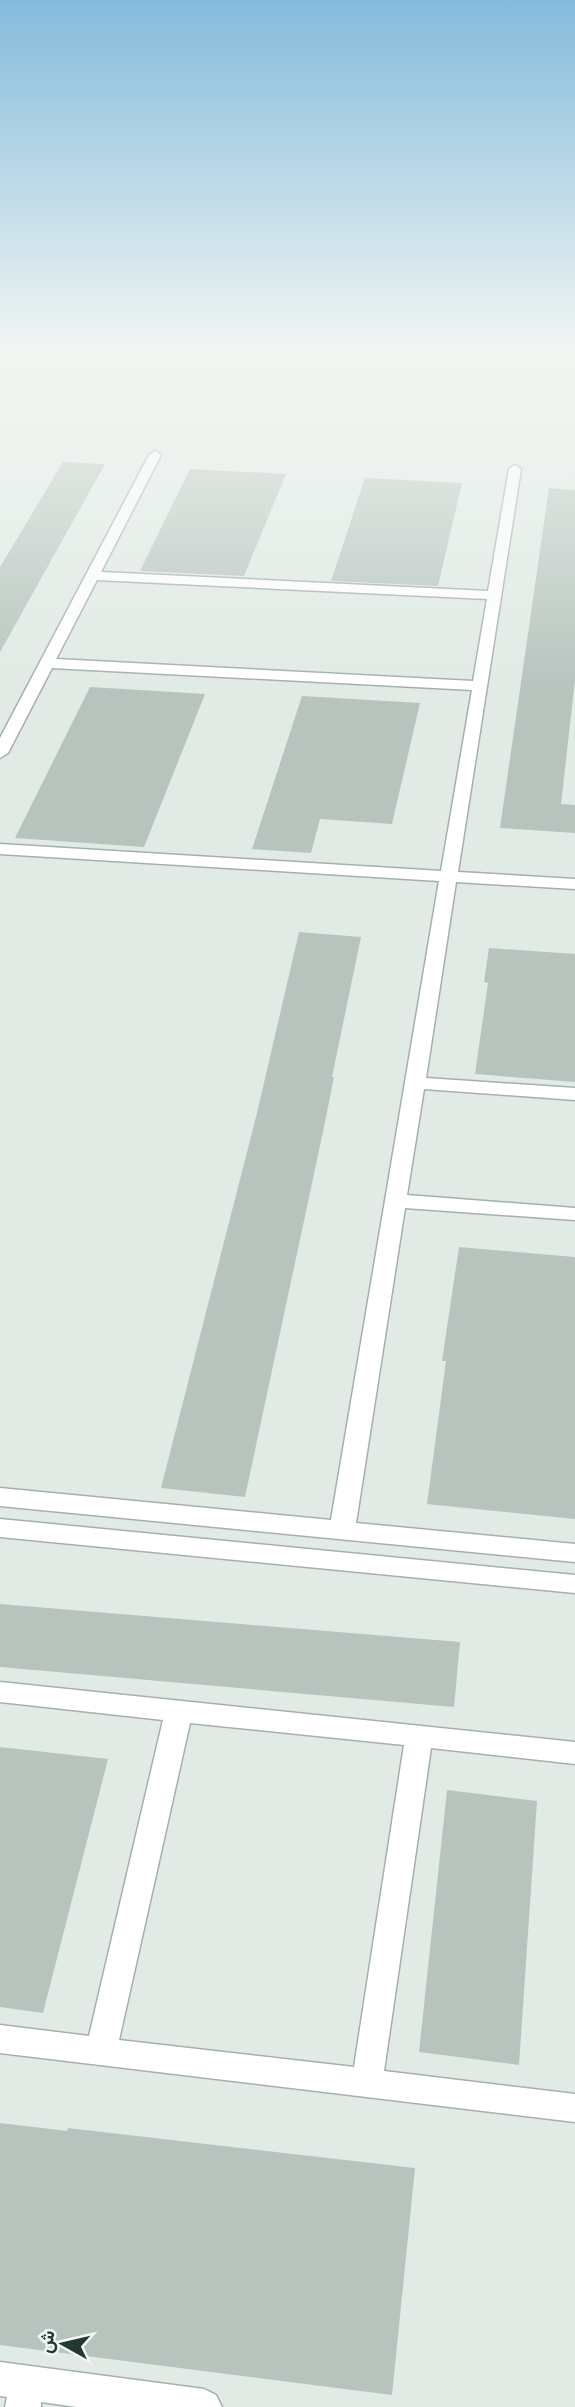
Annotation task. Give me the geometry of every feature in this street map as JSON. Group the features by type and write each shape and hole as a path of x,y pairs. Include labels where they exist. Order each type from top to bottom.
{"street":[{"path":"0,753 150,466"},
{"path":"342,1531 515,469"},
{"path":"93,576 494,596"},
{"path":"47,663 480,686"},
{"path":"0,849 575,884"},
{"path":"415,1083 575,1094"},
{"path":"396,1200 575,1214"},
{"path":"0,1497 575,1553"},
{"path":"0,1528 575,1584"},
{"path":"0,1692 575,1753"},
{"path":"101,2051 179,1711"},
{"path":"367,2083 419,1737"},
{"path":"0,2039 575,2108"},
{"path":"17,2390 204,2407"}],"building":[{"path":"60,466 104,466 0,652 0,567"},
{"path":"190,469 286,474 244,576 140,571"},
{"path":"365,478 462,483 438,586 331,581"},
{"path":"549,488 575,490 575,680 561,804 575,805 575,833 500,828"},
{"path":"90,687 205,694 144,847 15,838"},
{"path":"302,696 420,703 392,824 320,819 311,853 252,849"},
{"path":"299,932 361,937 324,1127 245,1497 161,1488 257,1113"},
{"path":"489,948 575,954 575,1082 475,1074 488,983 484,982"},
{"path":"459,1247 575,1257 575,1519 427,1504 446,1361 442,1361"},
{"path":"0,1604 460,1642 454,1707 0,1667"},
{"path":"0,1747 108,1759 43,2013 0,2007"},
{"path":"447,1790 537,1801 519,2065 419,2052"},
{"path":"0,2123 67,2131 68,2128 415,2168 392,2395 0,2345"}]}
